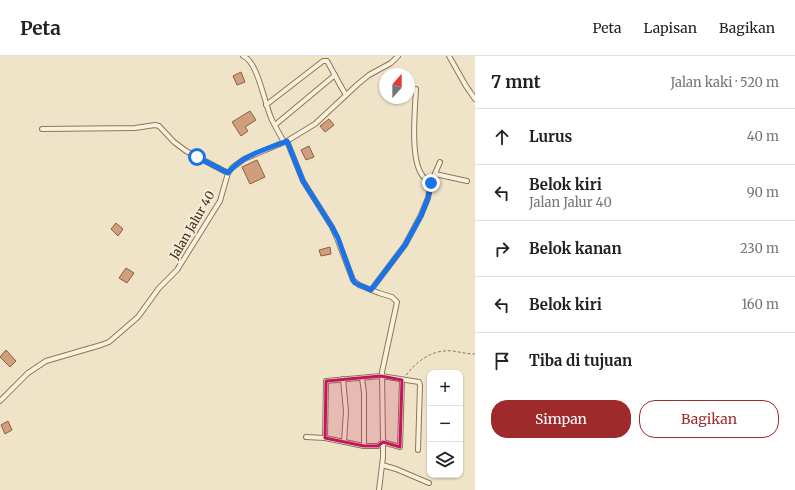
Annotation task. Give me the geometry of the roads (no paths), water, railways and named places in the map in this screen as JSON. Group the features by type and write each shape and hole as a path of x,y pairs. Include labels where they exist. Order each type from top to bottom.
{"street":[{"path":"243,56 249,60 253,67 262,87 266,105 275,125 286,142 303,181 338,238 353,280 355,283 371,290 392,297 397,302 381,376 383,442 379,490"},
{"path":"42,129 135,128 155,125 186,151 228,173 235,165 244,159 286,142 315,124 358,84 391,63 398,56"},
{"path":"449,56 475,99"},
{"path":"266,105 323,60 327,61 346,95"},
{"path":"275,125 335,75"},
{"path":"416,89 414,142 418,166 422,174 431,183"},
{"path":"371,290 405,245 421,216 428,198 431,183 440,162"},
{"name":"Jalan Jalur 40","path":"0,400 36,367 46,361 109,342 138,317 159,288 177,270 182,262 200,230 220,201 228,173"},
{"path":"435,174 467,182"},
{"path":"325,438 325,383 329,380 381,376 419,382 418,450"},
{"path":"362,378 364,393 364,446"},
{"path":"343,379 346,411 344,442"},
{"path":"383,442 400,447 402,380"},
{"path":"306,437 325,438 364,446 378,446 383,442"},
{"path":"382,465 396,469 428,483"}]}
